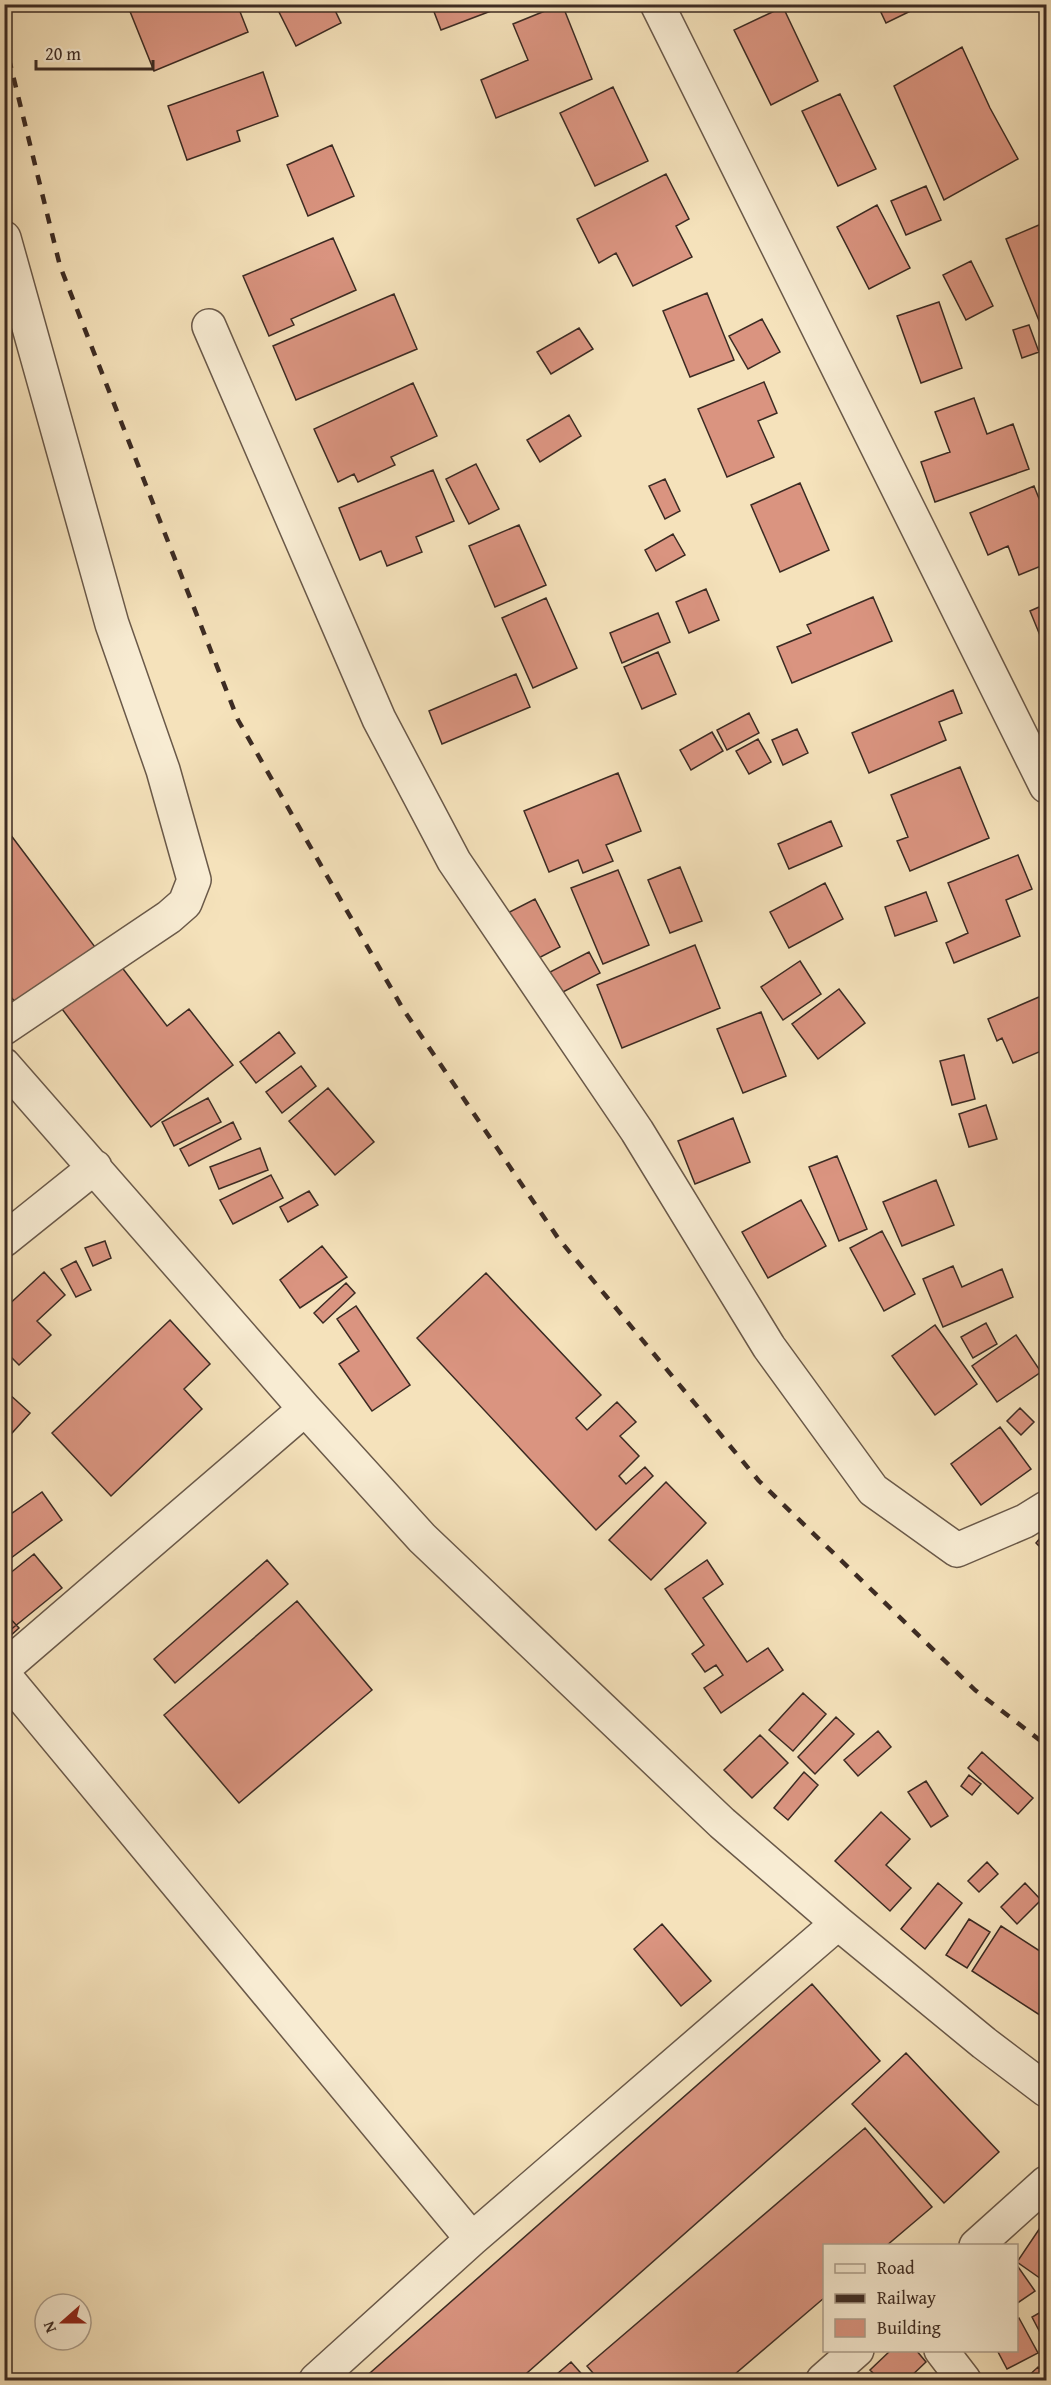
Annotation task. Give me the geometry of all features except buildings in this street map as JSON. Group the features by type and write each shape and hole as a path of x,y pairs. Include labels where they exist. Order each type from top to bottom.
{"street":[{"path":"657,4 1047,786"},
{"path":"4,238 112,624 163,770 194,880 185,903 169,917 4,1028"},
{"path":"209,326 379,720 454,861 637,1131 769,1347 873,1490 957,1550 1025,1521 1047,1508"},
{"path":"4,1065 304,1408 422,1538 722,1823 838,1923 984,2043 1047,2090"},
{"path":"4,1240 95,1167"},
{"path":"4,1668 304,1408"},
{"path":"4,1675 472,2239"},
{"path":"316,2380 472,2239 838,1923"},
{"path":"978,2244 1047,2184"},
{"path":"823,2380 855,2352"},
{"path":"943,2352 964,2380"}],"railway":[{"path":"4,39 60,266 238,720 403,1009 558,1238 759,1481 975,1690 1046,1745"}]}
